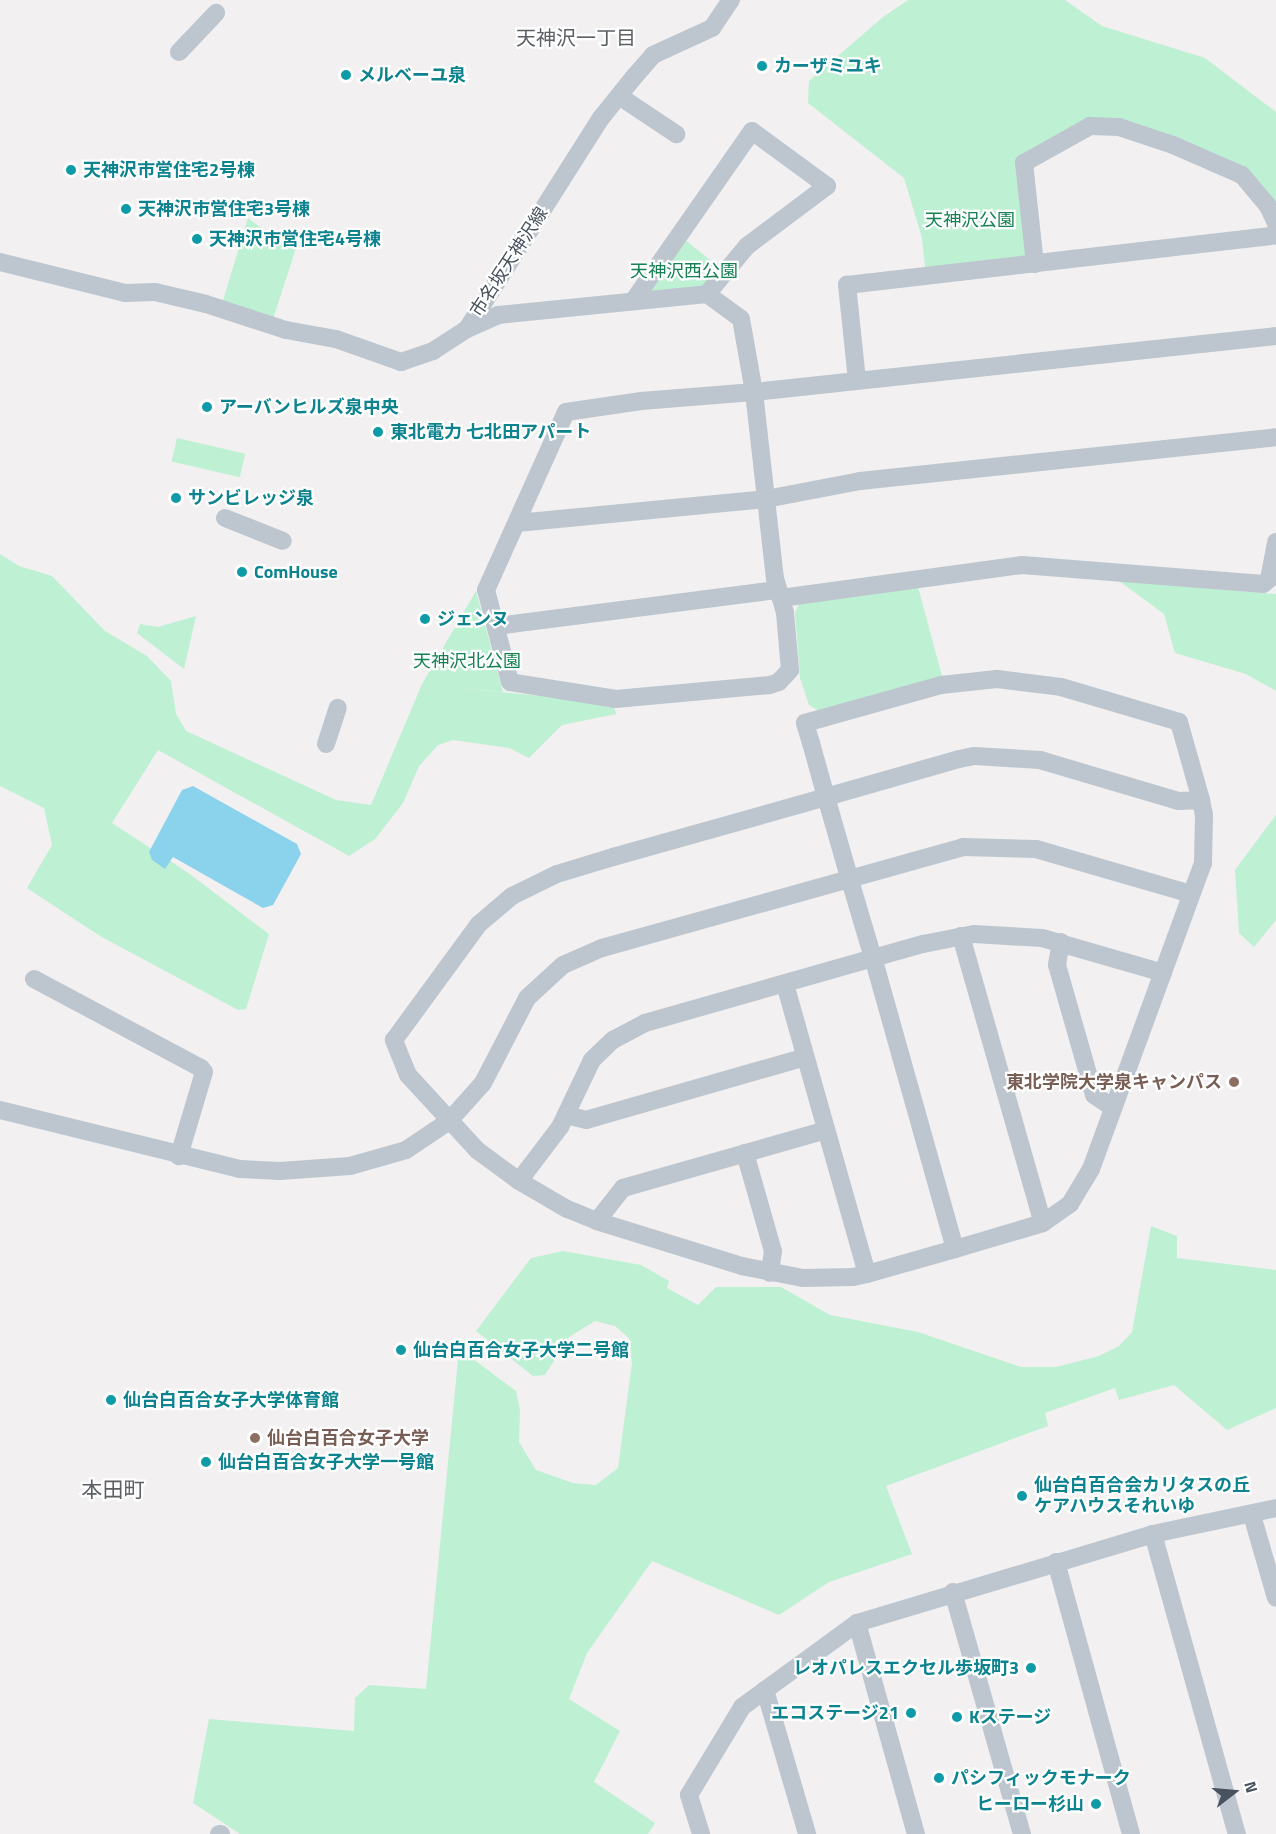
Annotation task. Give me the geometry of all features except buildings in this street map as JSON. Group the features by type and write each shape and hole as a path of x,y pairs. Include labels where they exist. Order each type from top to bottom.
{"street":[{"name":"市名坂天神沢線","path":"0,262 125,293 155,292 206,304 286,330 336,339 400,362 434,351 467,329 601,118 653,55 712,28 730,0"},
{"path":"178,52 216,14"},
{"path":"619,96 676,134"},
{"path":"1035,264 1024,163 1090,126 1119,127 1162,141 1242,176 1268,206 1276,223"},
{"path":"634,300 752,130 827,186 747,246 708,294"},
{"path":"857,380 847,285 1276,235"},
{"path":"467,329 498,315 708,294 741,320 754,392 766,499 790,670 770,685 616,699 514,685 496,626 487,585 566,412 754,392 857,380 1276,336"},
{"path":"517,523 766,499 860,481 1276,437"},
{"path":"225,518 283,541"},
{"path":"496,626 1022,565 1263,584 1269,579 1276,542"},
{"path":"955,1249 873,958 849,877 826,797 805,723 941,685 997,679 1060,687 1179,722 1201,800 1205,853 1113,1108 1078,1195 1059,1215 1043,1223 955,1249 867,1274 822,1279 770,1274 597,1221 567,1209 519,1181 477,1150 408,1075 394,1040 466,938 495,909 527,887 557,874 826,797 959,759 993,756 1040,760 1178,801 1201,800"},
{"path":"326,744 338,708"},
{"path":"0,1110 179,1156 260,1171 350,1166 406,1150 449,1121 483,1083 527,998 563,965 603,948 946,850 998,845 1055,853 1191,894"},
{"path":"519,1181 566,1115 592,1060 625,1033 873,958 961,936 1014,934 1061,942 1163,973"},
{"path":"961,936 1043,1223"},
{"path":"1061,942 1057,965 1094,1095 1113,1108"},
{"path":"34,979 201,1068 204,1072 179,1156"},
{"path":"785,984 867,1274"},
{"path":"566,1115 586,1120 805,1057"},
{"path":"597,1221 623,1188 826,1130"},
{"path":"745,1153 773,1251 770,1274"},
{"path":"701,1834 689,1795 742,1707 857,1623 953,1592 1153,1534 1252,1515 1276,1508"},
{"path":"1252,1515 1276,1598"},
{"path":"1153,1534 1237,1834"},
{"path":"1056,1562 1131,1834"},
{"path":"953,1592 1022,1834"},
{"path":"857,1623 916,1834"},
{"path":"765,1690 807,1834"}],"green space":[{"name":"天神沢公園","path":"908,0 1065,0 1102,26 1205,58 1276,112 1276,223 1242,175 1090,126 1024,163 1035,264 926,276 922,238 904,178 808,103 809,81 883,17"},
{"path":"248,218 280,242 285,235 298,242 272,322 221,307"},
{"name":"天神沢西公園","path":"679,235 724,271 707,294 634,300"},
{"path":"177,438 245,454 240,477 172,461"},
{"name":"天神沢北公園","path":"0,554 19,566 52,576 105,631 147,656 171,681 176,714 186,731 336,800 371,805 422,684 476,591 503,692 427,685 613,703 616,714 562,725 529,758 509,748 453,740 438,745 419,766 403,803 375,839 349,856 158,750 112,823 187,872 269,934 246,1009 238,1010 100,936 27,888 52,845 44,808 0,786"},
{"path":"1119,581 1276,594 1276,691 1246,674 1175,653 1164,614"},
{"path":"918,587 942,676 819,711 809,705 800,678 795,613 800,602"},
{"path":"196,616 184,669 137,633 140,624 158,627"},
{"path":"1276,815 1276,920 1254,947 1239,933 1235,870"},
{"path":"1151,1226 1177,1236 1177,1258 1276,1270 1276,1408 1227,1430 1174,1385 1119,1400 1115,1388 1045,1413 1048,1426 886,1486 912,1554 829,1582 779,1615 652,1561 587,1653 569,1699 620,1731 594,1782 655,1823 648,1834 240,1834 193,1803 209,1719 354,1731 355,1698 369,1685 426,1689 458,1360 469,1356 516,1391 520,1410 519,1442 536,1470 573,1483 596,1485 618,1468 632,1363 629,1338 615,1326 595,1321 569,1337 545,1375 533,1376 476,1331 531,1258 563,1251 641,1265 669,1281 667,1288 698,1305 716,1287 781,1287 830,1315 918,1332 1021,1367 1056,1367 1099,1356 1119,1346 1132,1332"}],"water":[{"path":"193,786 297,844 301,854 273,905 263,908 173,857 165,869 152,860 149,852 182,790"}],"place":[{"name":"カーザミユキ","path":"762,66"},
{"name":"メルベーユ泉","path":"346,75"},
{"name":"天神沢市営住宅2号棟","path":"71,170"},
{"name":"天神沢市営住宅3号棟","path":"126,209"},
{"name":"天神沢市営住宅4号棟","path":"197,239"},
{"name":"アーバンヒルズ泉中央","path":"207,407"},
{"name":"東北電力 七北田アパート","path":"378,432"},
{"name":"サンビレッジ泉","path":"176,498"},
{"name":"ComHouse","path":"242,572"},
{"name":"ジェンヌ","path":"425,619"},
{"name":"東北学院大学泉キャンパス","path":"1234,1082"},
{"name":"仙台白百合女子大学二号館","path":"401,1350"},
{"name":"仙台白百合女子大学体育館","path":"111,1400"},
{"name":"仙台白百合女子大学","path":"255,1438"},
{"name":"仙台白百合女子大学一号館","path":"206,1462"},
{"name":"仙台白百合会カリタスの丘 ケアハウスそれいゆ","path":"1022,1496"},
{"name":"レオパレスエクセル歩坂町3","path":"1031,1668"},
{"name":"エコステージ21","path":"911,1713"},
{"name":"Kステージ","path":"957,1717"},
{"name":"パシフィックモナーク","path":"939,1778"},
{"name":"ヒーロー杉山","path":"1096,1804"}],"district":[{"name":"天神沢一丁目","path":"576,37"},
{"name":"本田町","path":"113,1489"}]}
